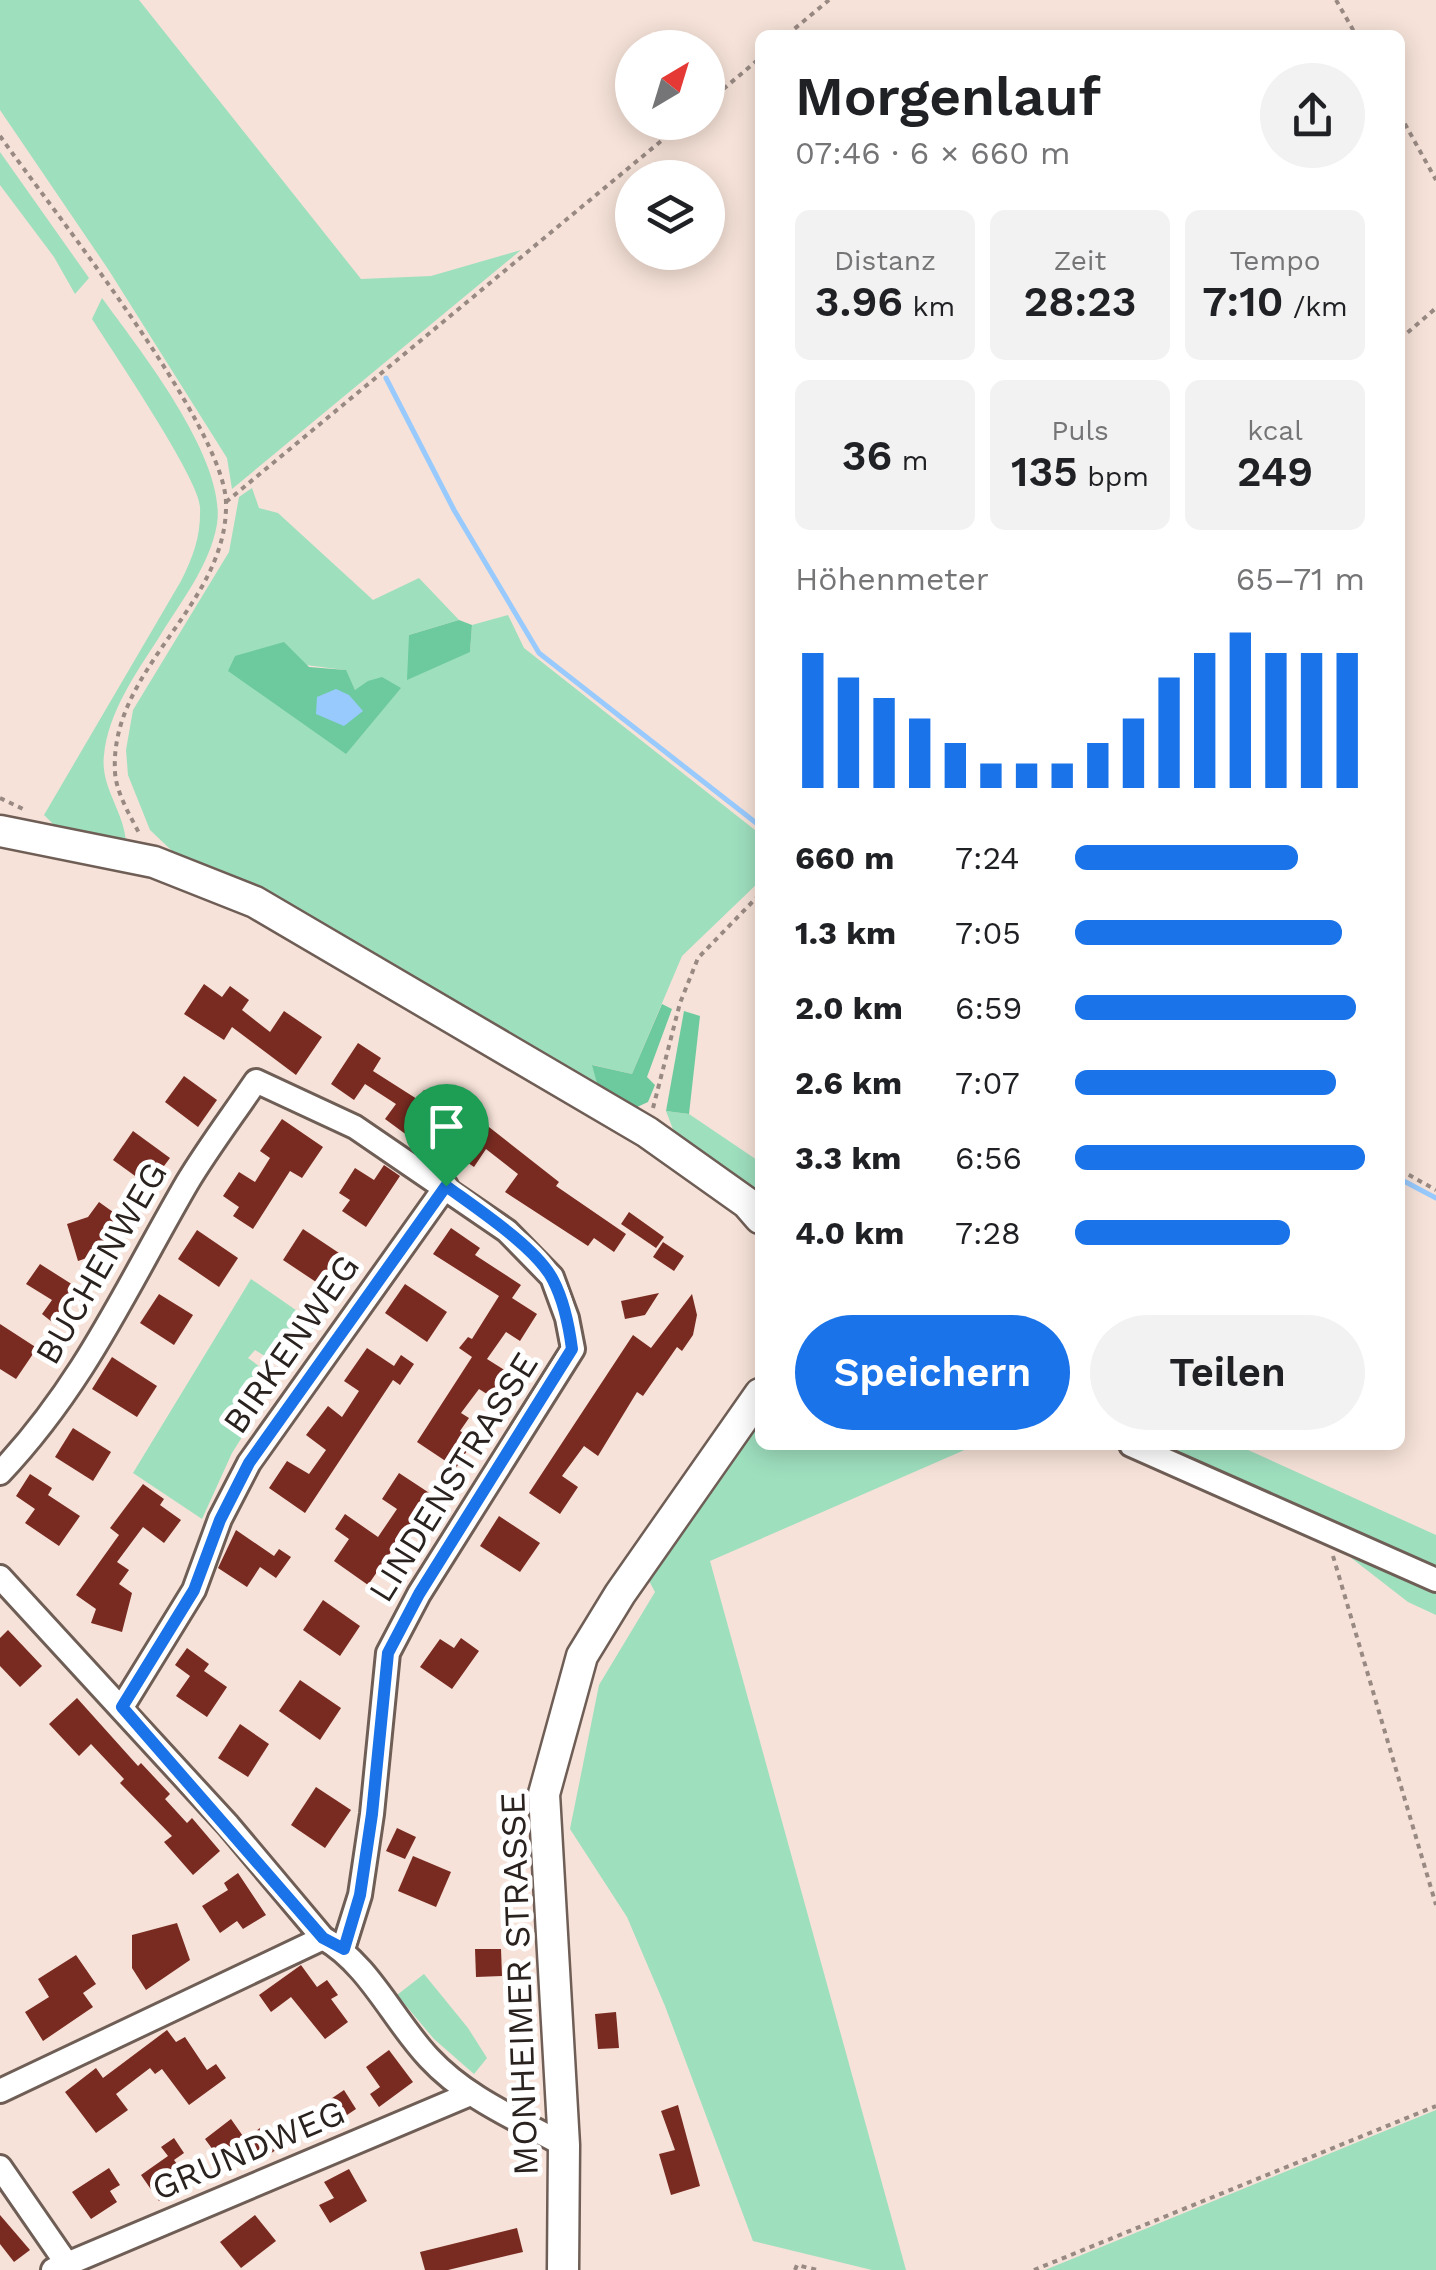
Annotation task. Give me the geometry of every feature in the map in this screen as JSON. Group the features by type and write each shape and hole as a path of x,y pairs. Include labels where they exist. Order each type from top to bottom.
{"main road":[{"path":"0,830 154,862 255,902 648,1132 755,1209"},
{"name":"MONHEIMER STRASSE","path":"563,2270 564,2144 544,1794 582,1656 620,1594 755,1401"}],"street":[{"name":"LINDENSTRASSE","path":"256,1081 355,1127 507,1231 552,1277 567,1318 572,1349 419,1594 388,1653 360,1895 333,1944"},
{"name":"BUCHENWEG","path":"0,1474 36,1437 84,1369 189,1180 256,1081"},
{"name":"BIRKENWEG","path":"122,1707 194,1590 220,1520 249,1463 446,1186"},
{"path":"1142,1450 1436,1580"},
{"path":"0,1577 122,1707 429,2058 470,2094 564,2144"},
{"path":"0,2091 333,1944"},
{"name":"GRUNDWEG","path":"60,2267 470,2094"},
{"path":"0,2167 60,2267"}],"path":[{"path":"793,30 829,0"},
{"path":"1336,0 1353,30"},
{"path":"725,88 755,62"},
{"path":"1405,124 1436,180"},
{"path":"0,136 126,312 172,384 212,456 226,502 222,535 210,570 124,709 114,774 127,811 154,862"},
{"path":"226,502 662,140"},
{"path":"1405,335 1436,308"},
{"path":"648,1132 680,1003 698,958 755,899"},
{"path":"1405,1173 1436,1190"},
{"path":"1333,1536 1333,1556 1348,1610 1436,1905"},
{"path":"1034,2270 1436,2106"},
{"path":"795,2270 796,2266 817,2270"}],"green space":[{"path":"0,0 139,0 361,279 431,276 521,250 232,489 227,458 108,269 0,110"},
{"path":"0,152 89,278 75,294 54,257 0,185"},
{"path":"102,298 195,437 216,498 217,524 208,555 124,694 107,739 105,778 126,842 61,832 44,815 181,581 196,545 200,507 186,470 92,319"},
{"path":"252,488 259,508 278,513 373,600 419,578 459,620 409,635 470,652 472,625 508,615 524,648 755,830 755,886 682,956 632,1074 593,1065 598,1087 187,865 150,830 128,775 126,750 133,710 229,552 239,497","holes":["235,656 345,670 355,690 229,672"]},
{"path":"459,620 472,625 470,652 407,680 409,635"},
{"path":"284,642 309,667 346,670 355,690 382,677 401,688 346,754 228,671 235,656"},
{"path":"662,1004 672,1009 647,1077 655,1085 648,1102 635,1108 598,1087 592,1065 632,1074"},
{"path":"684,1011 700,1016 689,1114 666,1111"},
{"path":"666,1111 689,1114 755,1159 755,1192 676,1137"},
{"path":"251,1279 316,1324 286,1369 255,1350 248,1358 278,1380 232,1453 202,1519 133,1473"},
{"path":"755,1416 755,1450 965,1450 710,1561 906,2270 872,2270 753,2241 665,2006 627,1917 570,1829 599,1685 655,1592 648,1579"},
{"path":"1163,1450 1248,1450 1436,1535 1436,1568"},
{"path":"1350,1557 1436,1592 1436,1615 1408,1602"},
{"path":"424,1974 487,2058 474,2074 434,2039 397,1995"},
{"path":"1436,2110 1436,2270 1045,2270"}],"water":[{"path":"336,689 349,695 363,711 344,726 316,714 317,697"}],"building":[{"path":"204,984 222,997 230,986 249,1000 242,1010 270,1032 284,1011 322,1037 296,1075 232,1027 224,1040 184,1014"},
{"path":"358,1043 381,1058 373,1071 417,1099 424,1090 461,1116 466,1109 559,1182 556,1186 626,1234 614,1252 594,1238 588,1246 505,1192 518,1174 486,1149 474,1167 426,1134 419,1144 385,1119 396,1104 365,1084 354,1100 331,1084"},
{"path":"184,1076 217,1100 198,1127 165,1102"},
{"path":"282,1119 323,1147 302,1178 290,1171 253,1229 233,1216 239,1207 223,1196 239,1172 255,1182 270,1158 260,1151"},
{"path":"133,1131 170,1158 149,1186 113,1160"},
{"path":"384,1165 400,1176 366,1227 342,1211 350,1200 339,1193 355,1168 374,1180"},
{"path":"99,1202 127,1222 102,1253 78,1261 67,1224 88,1217"},
{"path":"629,1212 664,1237 656,1248 621,1224"},
{"path":"451,1228 480,1248 475,1255 521,1285 512,1298 537,1314 520,1341 506,1332 487,1359 514,1376 498,1401 479,1389 461,1413 469,1418 460,1431 474,1440 456,1468 417,1442 472,1357 459,1348 468,1337 472,1339 499,1296 433,1254"},
{"path":"303,1229 345,1257 325,1288 283,1260"},
{"path":"197,1230 238,1258 219,1287 178,1259"},
{"path":"663,1242 684,1256 674,1271 653,1257"},
{"path":"40,1264 81,1290 57,1326 42,1314 52,1300 26,1284"},
{"path":"405,1284 447,1312 427,1342 385,1313"},
{"path":"659,1293 645,1315 625,1319 621,1301"},
{"path":"159,1294 193,1315 174,1345 140,1323"},
{"path":"692,1294 697,1315 693,1335 682,1351 677,1347 643,1396 637,1392 598,1456 584,1446 562,1476 578,1487 560,1514 529,1493 633,1335 651,1348"},
{"path":"0,1324 37,1348 16,1379 0,1369"},
{"path":"367,1348 394,1366 401,1355 414,1364 400,1385 393,1380 305,1513 269,1488 287,1461 309,1474 326,1450 306,1435 328,1406 342,1417 359,1391 344,1381"},
{"path":"112,1357 157,1386 137,1417 92,1389"},
{"path":"73,1428 111,1452 93,1481 55,1457"},
{"path":"399,1473 437,1498 408,1540 402,1536 368,1585 334,1561 349,1539 335,1529 345,1514 378,1537 397,1509 382,1499"},
{"path":"30,1474 52,1488 48,1495 80,1516 59,1546 25,1523 35,1509 16,1496"},
{"path":"143,1484 164,1499 160,1505 181,1520 164,1543 143,1527 117,1562 129,1570 119,1584 132,1593 122,1632 91,1623 96,1609 76,1595 119,1535 110,1528"},
{"path":"499,1516 540,1543 520,1572 480,1546"},
{"path":"236,1530 274,1556 279,1549 291,1557 276,1578 260,1567 247,1587 218,1568"},
{"path":"323,1600 360,1626 340,1656 303,1630"},
{"path":"8,1630 42,1666 20,1687 0,1666 0,1638"},
{"path":"461,1638 479,1651 452,1689 420,1667 440,1639 454,1648"},
{"path":"187,1648 209,1664 204,1671 227,1687 207,1717 176,1696 190,1676 175,1665"},
{"path":"300,1680 341,1708 320,1740 279,1711"},
{"path":"77,1698 138,1766 141,1763 170,1794 165,1799 187,1823 192,1818 220,1851 193,1875 164,1842 172,1836 120,1783 124,1779 91,1744 79,1756 49,1724"},
{"path":"240,1724 269,1744 248,1777 218,1758"},
{"path":"316,1787 351,1810 325,1848 291,1825"},
{"path":"397,1828 416,1837 405,1859 386,1851"},
{"path":"413,1856 451,1872 436,1907 398,1891"},
{"path":"238,1873 266,1915 243,1929 237,1921 220,1933 202,1906 228,1890 224,1883"},
{"path":"177,1923 190,1960 146,1990 132,1968 132,1935"},
{"path":"475,1949 501,1949 502,1976 476,1977"},
{"path":"76,1955 96,1984 83,1993 93,2007 43,2041 25,2012 49,1997 38,1979"},
{"path":"301,1965 317,1987 327,1980 338,1995 331,1999 348,2022 325,2039 291,1997 271,2012 259,1995"},
{"path":"616,2012 619,2048 598,2049 595,2014"},
{"path":"167,2030 176,2042 185,2037 207,2070 216,2064 226,2078 189,2105 162,2069 155,2074 150,2068 116,2094 128,2110 96,2133 65,2092 96,2068 103,2078"},
{"path":"389,2050 413,2082 379,2107 370,2094 380,2087 366,2067"},
{"path":"344,2090 356,2109 332,2125 319,2107"},
{"path":"678,2105 700,2186 671,2195 659,2154 675,2150 661,2111"},
{"path":"231,2119 245,2139 260,2128 276,2150 262,2159 255,2149 227,2169 205,2139"},
{"path":"174,2138 184,2153 174,2160 189,2180 159,2201 141,2175 168,2156 161,2147"},
{"path":"109,2168 120,2185 110,2191 117,2202 91,2219 72,2192"},
{"path":"349,2169 367,2201 330,2223 319,2205 334,2198 324,2182"},
{"path":"0,2215 30,2250 14,2262 0,2244"},
{"path":"255,2215 276,2241 241,2268 220,2242"},
{"path":"517,2228 523,2252 448,2270 425,2270 420,2252"}],"waterway":[{"path":"386,378 454,510 539,653 755,822"},
{"path":"1405,1182 1436,1198"}],"route":[{"path":"446,1186 507,1231 552,1277 567,1318 572,1349 419,1594 388,1653 360,1895 344,1949 323,1938 122,1707 194,1590 220,1520 249,1463 446,1186"}]}
